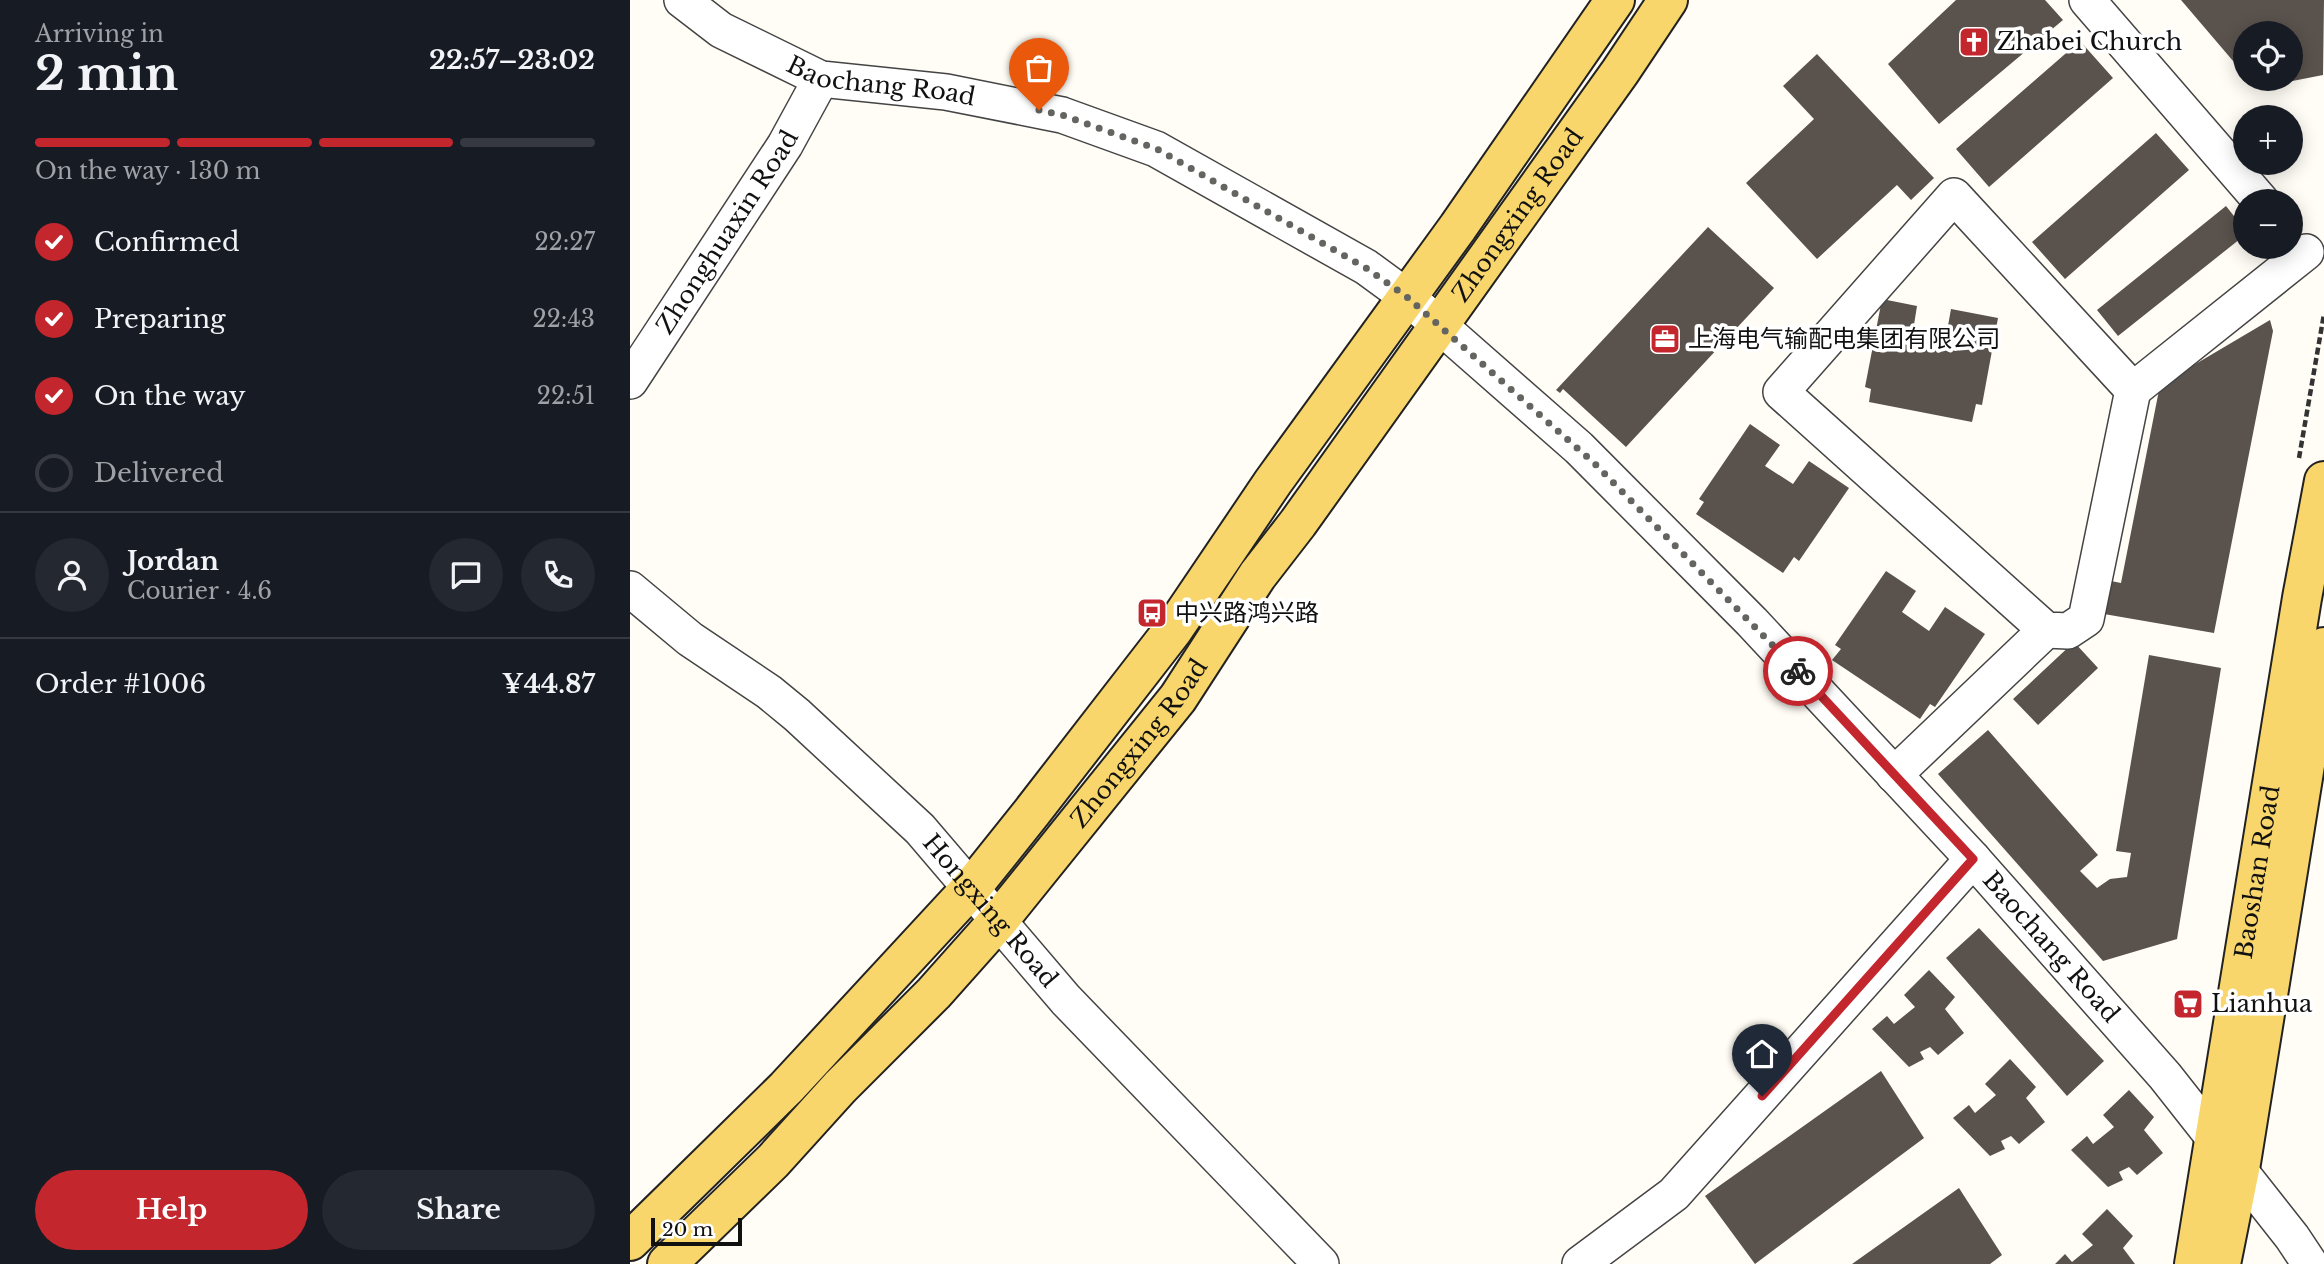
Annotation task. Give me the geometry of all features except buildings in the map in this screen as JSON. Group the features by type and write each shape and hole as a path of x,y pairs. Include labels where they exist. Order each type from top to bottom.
{"main road":[{"name":"Zhongxing Road","path":"630,1241 786,1088 972,887 1150,663 1273,482 1580,55 1615,0"},
{"name":"Zhongxing Road","path":"667,1264 773,1161 840,1087 934,993 999,919 1178,698 1257,576 1620,72 1668,0"},
{"name":"Baoshan Road","path":"2194,1264 2313,600 2324,481"},
{"name":"Baoshan Road","path":"2221,1264 2240,1169 2324,647"}],"street":[{"name":"Baochang Road","path":"682,0 721,30 821,79 946,92 1062,115 1157,149 1366,268 1407,297 1642,509 1973,859 2216,1138 2310,1264"},
{"path":"2087,0 2250,189"},
{"name":"Zhonghuaxin Road","path":"630,382 785,145 821,79"},
{"path":"2133,390 1954,196 1781,392 2046,630 2068,631 2086,619 2133,390 2307,251"},
{"name":"Hongxing Road","path":"630,589 690,639 797,715 920,829 1066,1000 1321,1264"},
{"path":"1894,775 2046,630"},
{"path":"1580,1264 1674,1194 1973,859"}],"way so far":[{"path":"1039,110 1062,115 1157,149 1366,268 1407,297 1594,463 1798,671"}],"place":[{"name":"Zhabei Church","path":"1974,42"},
{"name":"上海电气输配电集团有限公司","path":"1665,339"},
{"name":"中兴路鸿兴路","path":"1152,613"},
{"name":"Lianhua","path":"2188,1004"}],"route":[{"path":"1762,1096 1973,859 1798,671"}]}
